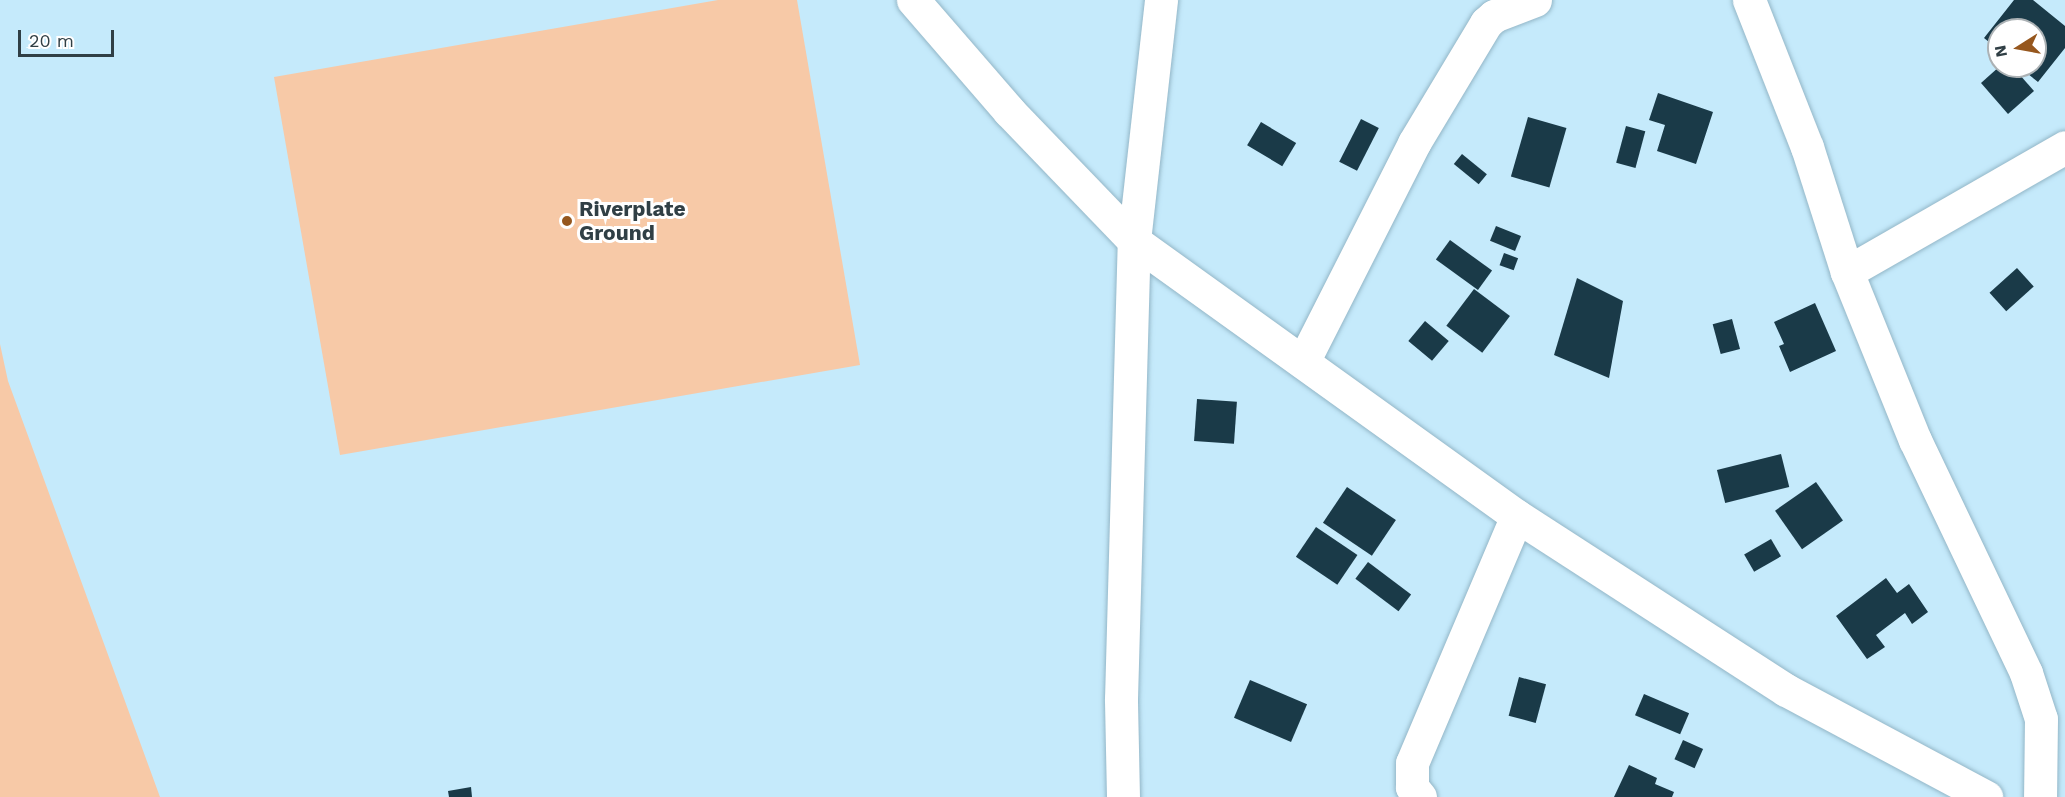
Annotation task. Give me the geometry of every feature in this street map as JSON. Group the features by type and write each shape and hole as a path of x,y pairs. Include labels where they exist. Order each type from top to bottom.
{"street":[{"path":"913,0 1009,111 1134,241 1517,516 1786,690 1986,797"},
{"path":"1123,797 1121,699 1134,241 1161,0"},
{"path":"1303,362 1335,295 1374,230 1414,143 1486,23 1494,16 1535,0"},
{"path":"1749,0 1807,147 1847,272 1915,440 2026,673 2041,718 2040,797"},
{"path":"1847,272 2065,147"},
{"path":"1420,797 1412,787 1412,763 1517,516"}],"shaded area":[{"name":"Riverplate Ground","path":"718,0 797,0 860,365 340,455 274,77"},
{"path":"0,344 8,381 160,797 0,797"}],"building":[{"path":"2014,0 2033,0 2065,26 2065,48 2047,71 2047,18 2000,18"},
{"path":"1987,78 2023,78 2034,91 2008,114 1981,83"},
{"path":"1658,93 1713,112 1696,164 1657,151 1665,125 1649,120"},
{"path":"1528,117 1566,128 1549,188 1511,177"},
{"path":"1361,119 1379,128 1357,171 1339,162"},
{"path":"1261,122 1296,143 1282,166 1247,145"},
{"path":"1626,126 1645,131 1635,168 1616,163"},
{"path":"1462,154 1487,174 1479,184 1454,164"},
{"path":"1496,226 1521,236 1515,251 1490,241"},
{"path":"1450,240 1492,271 1478,290 1436,259"},
{"path":"1504,253 1518,258 1514,270 1500,265"},
{"path":"2017,268 2034,287 2006,311 1990,293"},
{"path":"1577,278 1623,301 1609,378 1554,355"},
{"path":"1474,289 1510,316 1482,353 1446,326"},
{"path":"1815,303 1836,351 1790,372 1779,346 1784,344 1774,322"},
{"path":"1732,319 1740,349 1721,354 1713,324"},
{"path":"1425,321 1449,341 1432,361 1408,341"},
{"path":"1197,399 1237,402 1234,444 1194,441"},
{"path":"1781,454 1789,487 1725,503 1717,470"},
{"path":"1816,482 1843,521 1802,549 1775,511"},
{"path":"1347,487 1396,520 1372,556 1323,523"},
{"path":"1316,527 1357,555 1337,585 1296,557"},
{"path":"1771,539 1781,556 1754,572 1744,554"},
{"path":"1368,562 1411,594 1398,611 1355,579"},
{"path":"1886,578 1897,593 1909,584 1928,612 1912,624 1905,613 1876,635 1885,647 1867,659 1836,616"},
{"path":"1519,677 1546,684 1536,723 1509,716"},
{"path":"1250,680 1307,704 1291,742 1234,718"},
{"path":"1644,694 1689,713 1680,734 1635,715"},
{"path":"1683,740 1703,749 1695,768 1674,759"},
{"path":"1629,765 1657,778 1655,784 1674,792 1672,797 1614,797"},
{"path":"471,787 472,797 449,797 448,791"}],"place":[{"name":"Riverplate Ground","path":"567,221"}]}
